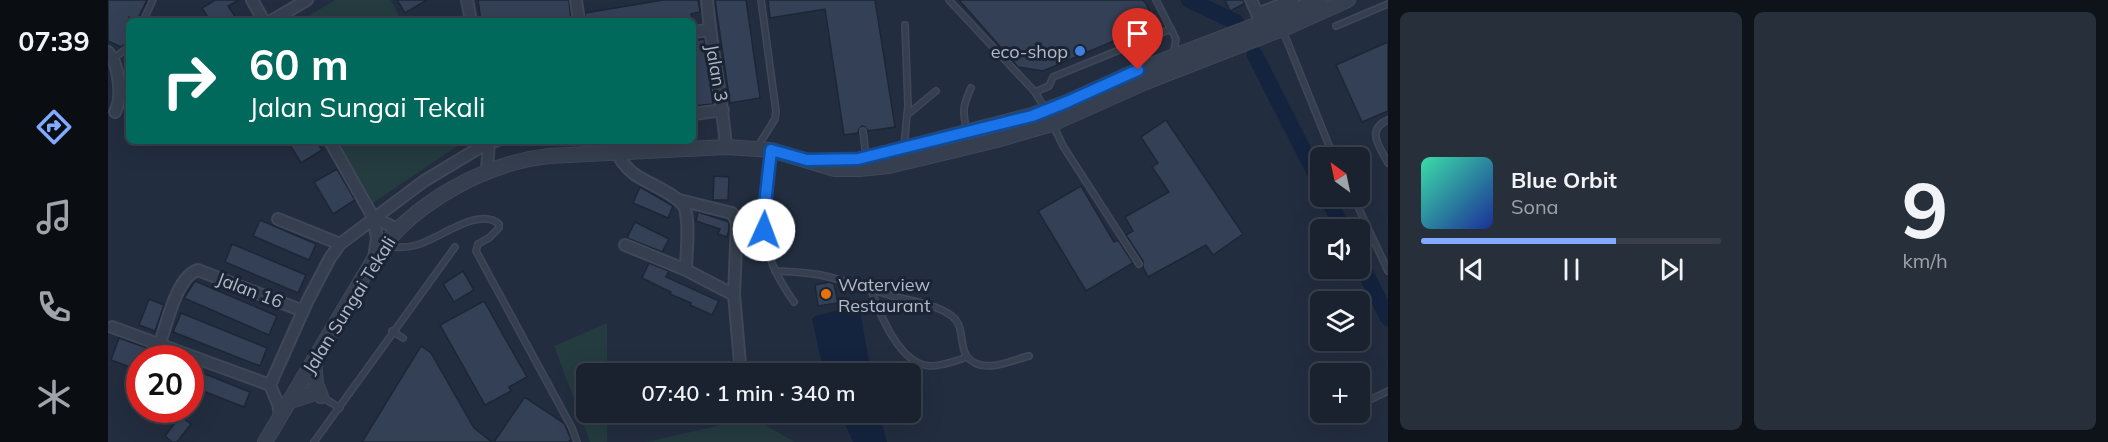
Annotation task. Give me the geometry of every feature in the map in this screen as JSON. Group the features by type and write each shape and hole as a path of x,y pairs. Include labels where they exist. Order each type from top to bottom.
{"street":[{"path":"252,0 262,18"},
{"path":"276,18 307,0"},
{"path":"467,0 470,18"},
{"path":"576,0 579,18"},
{"name":"Jalan 3","path":"707,0 709,30 723,110 726,147"},
{"path":"1251,0 1259,18 1282,29"},
{"path":"1248,43 1259,18 1293,0"},
{"name":"Jalan Sungai Tekali","path":"265,442 383,246 399,227 419,211 487,170 528,158 615,151 726,147 771,150 835,169 889,166 997,140 1049,117 1138,70 1173,58 1259,18 1287,15 1319,0"},
{"name":"Jalan Sungai Tekali","path":"807,160 866,158 968,132 1049,117 1248,43 1348,0"},
{"path":"696,32 709,30"},
{"path":"111,55 116,64 118,83 118,104 111,112"},
{"path":"696,114 723,110"},
{"path":"332,144 373,217 377,238 374,259"},
{"path":"270,385 303,310 330,258 340,244 373,217 424,181 486,144"},
{"path":"487,170 491,144"},
{"path":"615,151 624,165 634,174 678,199 732,213 734,216 737,222 734,295 740,363"},
{"path":"678,199 685,207 686,214 686,270"},
{"path":"373,217 393,227 399,227"},
{"path":"278,219 340,244"},
{"path":"625,245 686,270 734,295"},
{"name":"Jalan 16","path":"160,343 181,284 191,272 198,270 303,310"},
{"path":"112,327 270,385 280,415"},
{"path":"288,402 318,394 314,360"}],"lane":[{"path":"144,18 153,0"},
{"path":"757,148 775,119 776,111 761,0"},
{"path":"949,0 1035,92 1063,146 1139,264"},
{"path":"1156,0 1176,39 1173,58"},
{"path":"1336,26 1388,4"},
{"path":"904,149 908,69 905,25"},
{"path":"1035,92 1049,86 1053,77 1171,29"},
{"path":"1282,29 1330,147"},
{"path":"111,55 126,48"},
{"path":"968,132 963,113 971,88"},
{"path":"907,115 936,92"},
{"path":"1388,120 1375,130 1388,163"},
{"path":"863,131 866,158"},
{"path":"771,150 764,222 769,255 775,271 794,302"},
{"path":"1358,207 1388,271"},
{"path":"383,246 398,248 416,246 480,219 499,224 499,228 489,238 477,245 476,251 572,428 577,442"},
{"path":"314,442 392,331 455,247"},
{"path":"775,271 824,276 925,305 950,315 960,325 962,349 967,357 982,366 1029,356"},
{"path":"872,290 882,318 893,337 904,352 917,362 927,366 944,365 967,357"},
{"path":"392,331 403,338"},
{"path":"301,382 340,408"},
{"path":"1370,400 1388,391"}],"green space":[{"path":"335,0 391,0 400,18 305,18"},
{"path":"340,144 461,144 373,203"},
{"path":"607,323 607,363 576,363 576,405 554,346"},
{"path":"583,423 607,423 607,442 590,442"},
{"path":"731,423 762,423 795,442 646,442"}],"water":[{"path":"859,305 869,363 822,363 812,319 815,316"},
{"path":"844,423 882,423 887,442 853,442"}],"building":[{"path":"108,0 147,0 138,18 126,18 126,43 121,47 108,41"},
{"path":"215,0 239,0 228,6 236,18 208,18 202,8"},
{"path":"397,0 427,0 405,13"},
{"path":"478,0 569,0 571,18 481,18"},
{"path":"663,0 698,0 700,12 691,14 692,18 586,18 585,13"},
{"path":"715,0 746,0 760,98 730,103"},
{"path":"768,0 875,0 895,127 868,131 862,126 858,133 844,135 825,9 770,18"},
{"path":"959,0 1142,0 1153,18 1149,26 1043,71 1018,67"},
{"path":"1225,0 1244,0 1244,4 1230,11"},
{"path":"704,39 713,104 696,106 696,40"},
{"path":"1388,42 1388,111 1362,122 1336,65"},
{"path":"1166,120 1243,234 1213,255 1206,245 1148,277 1143,261 1126,235 1133,231 1125,217 1169,192 1152,167 1158,163 1141,137"},
{"path":"318,144 322,150 301,163 290,145"},
{"path":"337,169 355,200 333,214 314,182"},
{"path":"714,176 729,177 728,200 713,200"},
{"path":"1081,186 1114,242 1118,240 1133,263 1086,291 1038,211"},
{"path":"640,187 673,206 668,218 633,203"},
{"path":"698,212 729,222 727,237 718,234 720,229 696,221"},
{"path":"260,220 316,244 309,260 253,236"},
{"path":"635,222 669,239 662,252 627,238"},
{"path":"232,244 306,275 298,293 225,262"},
{"path":"649,263 669,271 666,277 719,301 712,315 642,278"},
{"path":"463,271 474,290 454,302 443,284"},
{"path":"195,281 277,316 269,335 184,298"},
{"name":"Waterview Restaurant","path":"830,282 834,284 838,303 818,306 815,285"},
{"path":"149,299 164,305 155,331 139,325"},
{"path":"484,301 527,377 509,387 511,391 485,405 440,325"},
{"path":"181,313 267,348 260,366 173,332"},
{"path":"119,338 139,345 126,345 126,366 111,360"},
{"path":"421,346 431,353 474,428 492,442 362,442"},
{"path":"204,374 250,392 244,407 204,391"},
{"path":"524,398 564,423 571,439 569,442 494,442"},
{"path":"175,423 191,424 177,442 172,442 165,436"}],"waterway":[{"path":"1189,0 1236,22"},
{"path":"1255,55 1310,163"},
{"path":"1332,207 1338,219"},
{"path":"1368,279 1388,318"}],"place":[{"name":"eco-shop","path":"1080,51"},
{"name":"Waterview Restaurant","path":"826,294"}],"route":[{"path":"764,230 771,150 807,160 834,161 858,159 895,151 1032,116 1138,70"}]}
